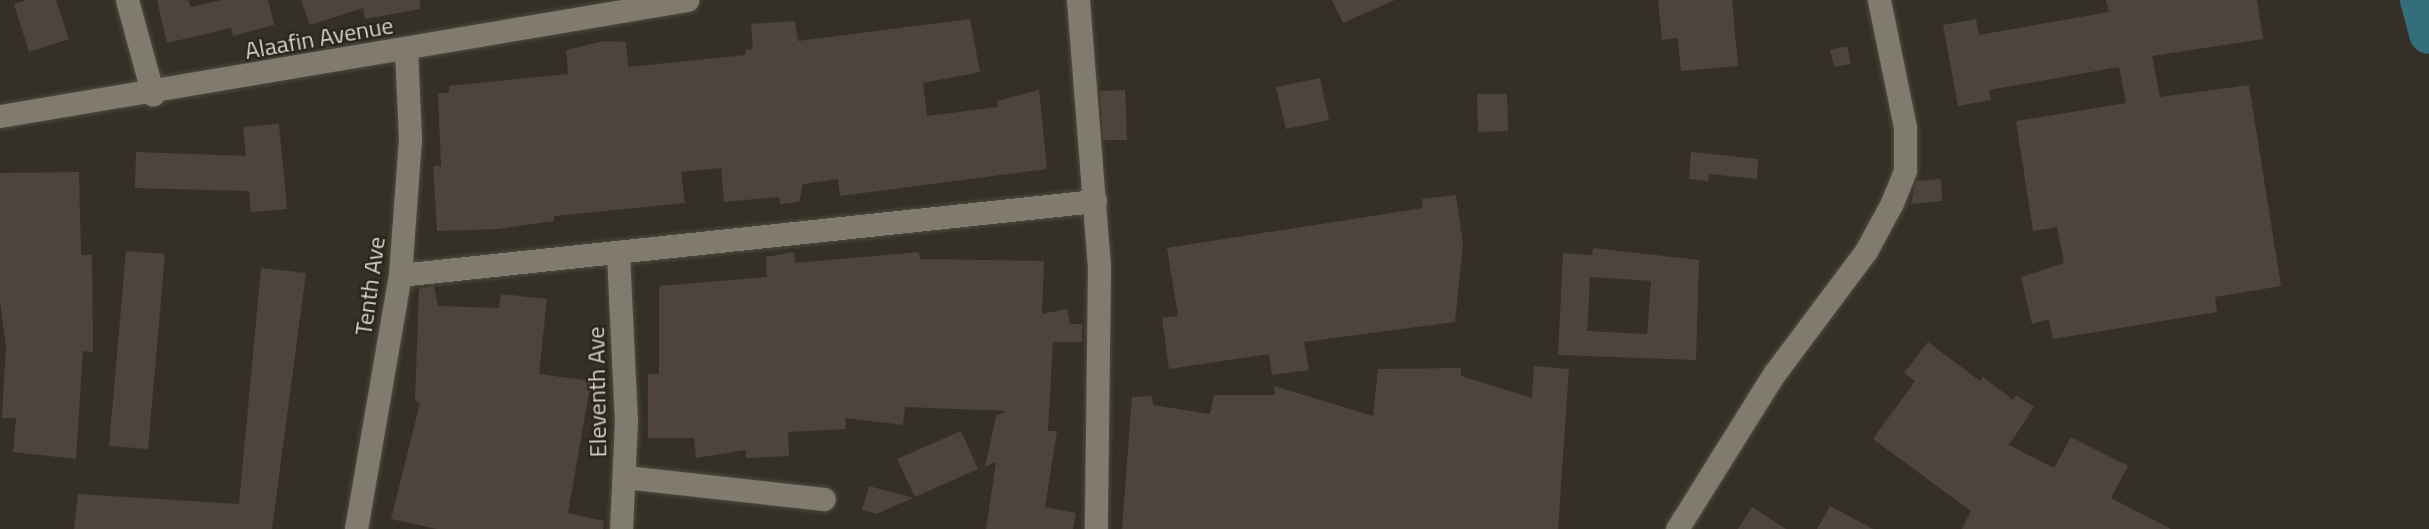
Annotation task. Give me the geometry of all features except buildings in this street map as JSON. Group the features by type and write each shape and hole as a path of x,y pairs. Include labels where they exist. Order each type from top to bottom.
{"street":[{"path":"127,0 153,94"},
{"name":"Alaafin Avenue","path":"0,116 153,94 687,0"},
{"path":"1078,0 1095,201 1102,403 1096,529"},
{"path":"1677,529 1774,374 1866,251 1905,170 1905,127 1879,0"},
{"name":"Tenth Ave","path":"356,529 400,275 410,138 406,49"},
{"path":"400,275 1095,201"},
{"name":"Eleventh Ave","path":"618,253 625,477 621,529"},
{"path":"625,477 824,499"}],"waterway":[{"path":"2420,0 2429,34"}]}
